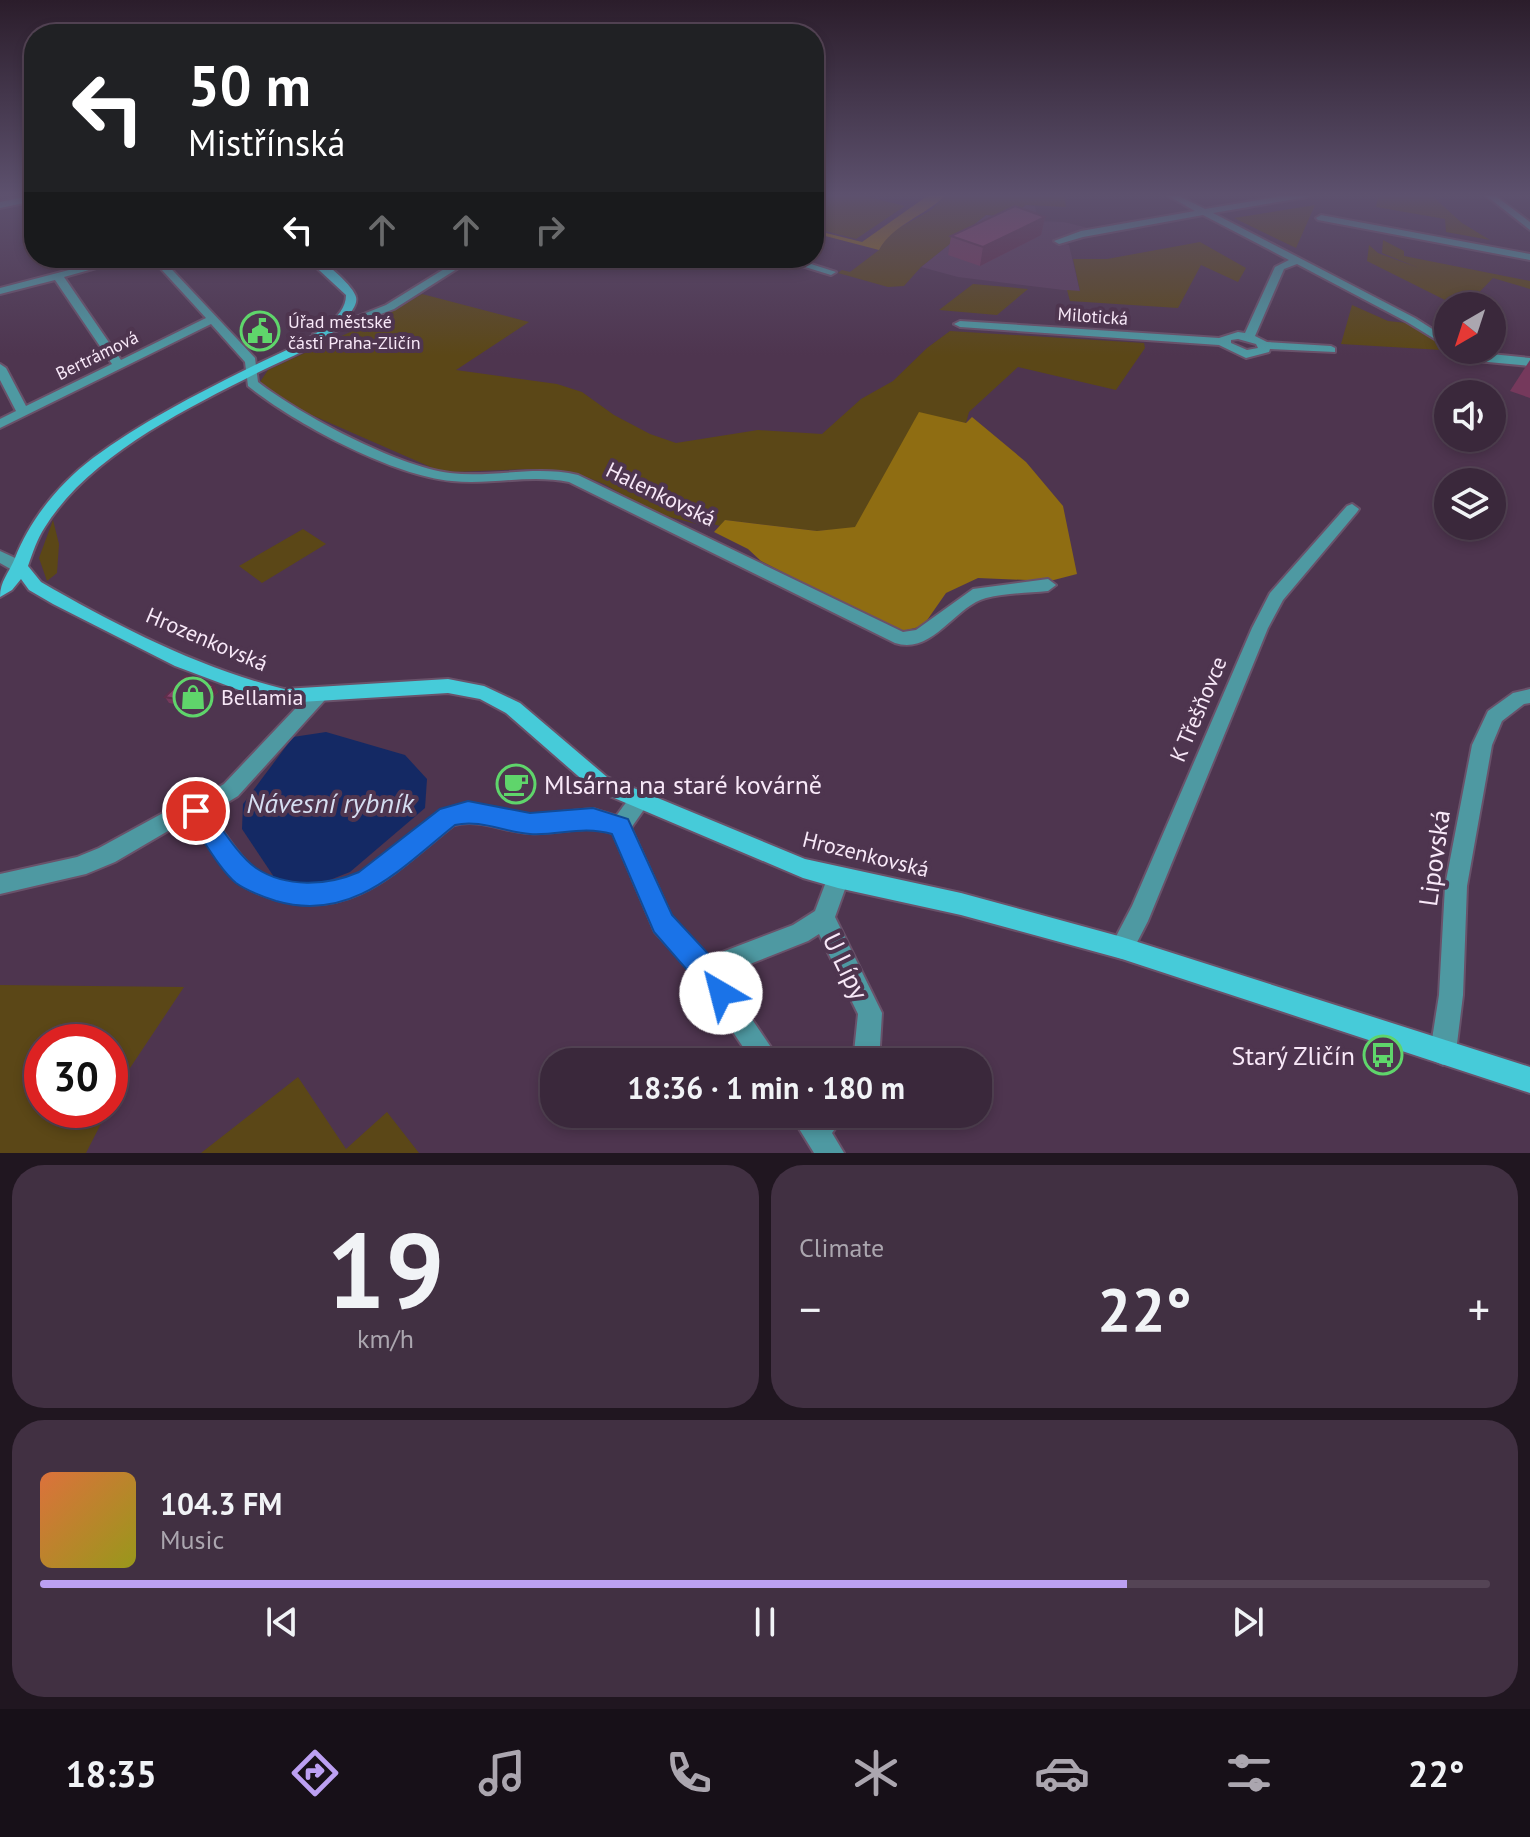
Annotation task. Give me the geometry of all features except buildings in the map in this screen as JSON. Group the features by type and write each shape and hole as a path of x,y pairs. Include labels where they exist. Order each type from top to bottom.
{"street":[{"path":"1272,248 1434,335"},
{"path":"1481,248 1530,257"},
{"path":"1249,337 1280,267 1297,261"},
{"path":"0,291 89,268"},
{"path":"165,268 211,320"},
{"path":"319,334 345,314 351,299 345,286 323,268"},
{"path":"0,591 20,567 38,527 84,473 153,427 249,372 319,334 390,307 453,268"},
{"path":"817,268 831,272"},
{"path":"58,276 118,365"},
{"name":"Bertrámová","path":"0,424 211,320"},
{"name":"Halenkovská","path":"211,320 251,361 249,372 252,383 293,413 419,469 452,478 552,474 591,485 894,637 915,638 979,593 1048,585"},
{"name":"Milotická","path":"960,324 1223,342 1233,351 1252,354 1262,353 1264,345"},
{"name":"Milotická","path":"1223,342 1233,335 1249,337 1264,345 1331,350"},
{"path":"1506,360 1530,362"},
{"path":"0,368 23,412"},
{"name":"K Třešňovce","path":"1122,948 1140,913 1260,628 1276,597 1352,509"},
{"path":"0,556 20,567"},
{"name":"Hrozenkovská","path":"20,567 35,586 59,600 181,661 255,689 284,696 448,686 484,693 513,708 600,783 803,868 961,904 1122,948 1530,1080"},
{"path":"0,884 78,867 107,855 181,813 196,811 231,790 318,696"},
{"name":"Lipovská","path":"1443,1052 1451,995 1456,886 1482,745 1495,716 1519,698 1530,696"},
{"path":"620,826 640,801"},
{"path":"196,811 245,875 270,887 298,895 345,891 367,881 448,817 468,812 530,824 593,818 620,826 663,924 705,970 758,1048"},
{"name":"U Lípy","path":"705,970 800,933 823,918 838,878"},
{"name":"U Lípy","path":"823,918 870,1013 867,1048"}],"shaded area":[{"path":"945,248 1070,248 1080,292 958,277 921,267"},
{"path":"945,248 904,286 888,287 838,273 842,270 850,272 879,250"},
{"path":"1168,248 1210,248 1246,268 1238,282 1201,265 1178,308 1070,301 1067,290 1080,291 1073,259 1107,259"},
{"path":"1369,248 1419,268 1382,253 1382,248 1398,248 1404,251 1404,256 1530,281 1530,289 1493,278 1480,292 1434,292 1434,294 1367,261"},
{"path":"973,284 1028,289 997,315 939,310"},
{"path":"422,294 529,322 456,370 557,384 582,392 614,415 650,434 676,443 758,430 822,434 861,399 893,381 950,331 1144,343 1145,348 1116,390 1018,367 969,412 966,423 919,413 855,528 817,531 725,520 720,526 706,522 700,525 655,513 604,484 576,473 531,469 452,472 435,469 282,402 260,382 268,370 385,316"},
{"path":"1352,305 1388,321 1407,323 1431,336 1434,350 1341,344"},
{"path":"919,412 966,423 972,417 1026,462 1063,506 1077,574 1050,581 978,578 946,593 923,626 899,632 761,561 748,549 714,532 725,520 817,531 855,527"},
{"path":"53,520 59,544 57,573 47,581 39,558"},
{"path":"303,529 326,544 262,583 239,566"},
{"path":"0,985 184,987 128,1071 128,1024 24,1024 24,1128 99,1128 86,1153 0,1153"},
{"path":"298,1077 346,1149 387,1112 419,1153 201,1153"}],"water":[{"name":"Návesní rybník","path":"326,732 405,755 427,779 425,808 350,872 312,887 274,877 242,829 243,804 293,737"}],"place":[{"name":"Úřad městské části Praha-Zličín","path":"260,331"},
{"name":"Bellamia","path":"193,697"},
{"name":"Mlsárna na staré kovárně","path":"516,784"},
{"name":"Starý Zličín","path":"1383,1055"}],"route":[{"path":"196,811 245,875 270,887 298,895 345,891 367,881 448,817 468,812 530,824 593,818 620,826 663,924 705,970 721,993"}]}
